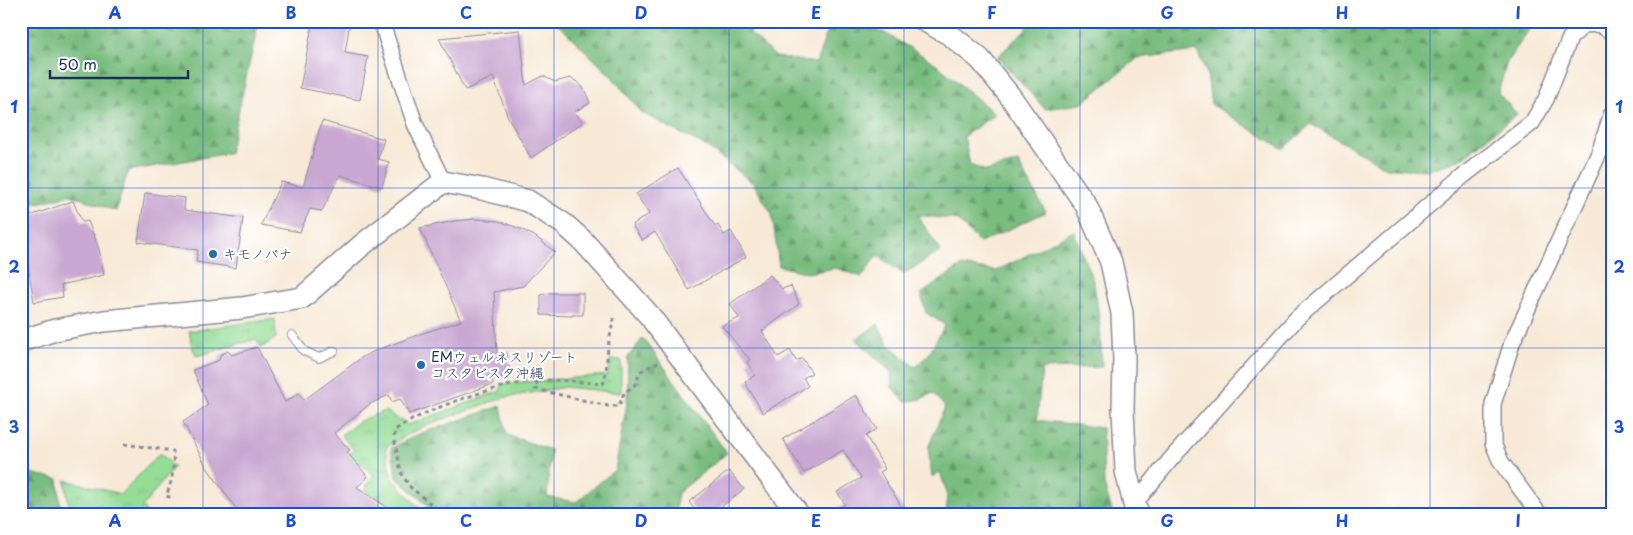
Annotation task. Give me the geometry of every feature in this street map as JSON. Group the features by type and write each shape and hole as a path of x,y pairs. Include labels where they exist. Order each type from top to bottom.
{"street":[{"path":"381,21 415,124 443,182"},
{"path":"925,21 949,34 980,59 1010,96 1086,205 1111,262 1122,313 1126,471 1134,511"},
{"path":"1134,511 1171,458 1297,318 1463,176 1532,123 1546,99 1570,38 1583,23 1599,24 1612,32"},
{"path":"1539,514 1498,456 1493,443 1493,404 1512,343 1606,155 1612,113"},
{"path":"21,341 55,330 104,321 242,308 302,298 362,245 443,182 482,189 528,201 564,224 584,241 649,315 798,514"}],"lane":[{"path":"292,335 304,351 319,358 334,351"}],"path":[{"path":"443,514 409,486 401,472 394,438 395,430 408,421 446,405 505,387 537,381 603,384 614,318"},
{"path":"537,381 535,390 608,406 619,406 624,393 634,386 641,371 662,360"},
{"path":"124,444 173,451 174,467 171,484 166,496 173,498"}],"green space":[{"path":"21,21 259,21 229,153 128,171 116,211 70,195 21,207"},
{"path":"552,21 751,21 750,33 776,57 816,63 831,21 839,21 885,33 935,63 995,114 964,136 970,165 986,171 1018,162 1046,212 980,243 957,220 917,215 941,251 903,274 877,255 862,277 836,268 808,273 779,266 772,214 753,183 707,147 642,113 613,78 562,28"},
{"path":"1034,21 1535,21 1507,62 1498,93 1517,114 1460,160 1427,170 1387,168 1311,124 1283,149 1211,104 1207,74 1197,51 1138,58 1081,104 1045,109 997,57"},
{"path":"1074,231 1094,284 1100,323 1102,367 1042,369 1037,420 1102,428 1104,484 1113,514 948,514 946,511 948,496 940,472 932,477 928,448 945,407 933,393 921,399 905,402 892,387 891,372 856,339 878,324 888,344 915,367 928,355 945,325 926,313 921,294 961,266 996,271"},
{"path":"275,319 276,338 261,348 256,339 197,356 192,347 189,331"},
{"path":"643,338 727,453 678,493 675,514 428,514 427,505 397,478 391,448 419,434 501,406 507,435 551,450 547,497 576,502 615,470 627,403 628,357"},
{"path":"610,360 621,360 621,393 565,387 502,398 424,426 386,447 391,477 422,511 422,514 406,514 364,490 374,475 359,462 343,472 338,465 354,450 341,435 360,421 385,411 408,425 500,391 502,384 608,375"},
{"path":"160,453 174,467 142,507 148,514 70,514 65,480 121,494"},
{"path":"21,471 58,479 61,514 21,514"}],"building":[{"path":"313,21 350,21 345,53 368,57 360,100 300,88"},
{"path":"520,30 526,85 543,76 555,82 570,78 579,83 584,89 590,103 574,112 583,122 531,158 508,117 493,77 465,90 439,38"},
{"path":"322,121 384,139 378,159 389,162 382,187 340,175 322,211 310,209 300,232 261,225 281,182 303,187"},
{"path":"678,168 715,226 718,225 724,235 731,231 746,257 689,290 655,232 642,240 632,225 649,214 636,194"},
{"path":"145,193 185,198 184,210 243,218 236,268 196,262 198,250 138,242"},
{"path":"73,201 82,222 88,221 99,249 104,275 61,285 63,297 34,302 27,259 21,261 21,219"},
{"name":"EMウェルネスリゾート コスタビスタ沖縄","path":"475,219 499,221 521,229 536,237 555,252 523,286 494,292 497,354 507,353 511,376 492,379 493,384 409,414 400,399 392,402 389,395 370,404 334,433 350,450 347,452 368,477 357,487 397,514 240,514 206,466 183,422 208,405 193,370 219,360 220,355 228,351 232,355 257,347 285,402 299,393 304,400 364,356 426,332 461,321 420,228"},
{"path":"770,275 782,289 791,286 799,304 762,331 778,357 790,350 796,361 802,358 812,373 803,378 808,386 763,413 745,382 755,375 747,362 750,360 722,326 739,318 730,304"},
{"path":"548,293 583,293 583,315 541,315 541,295"},
{"path":"856,395 877,429 866,436 885,469 880,472 906,514 830,514 845,504 837,492 861,478 843,450 804,473 783,439"},
{"path":"729,471 744,489 712,514 698,514 689,502"}],"place":[{"name":"キモノバナ","path":"213,254"},
{"name":"EMウェルネスリゾート コスタビスタ沖縄","path":"421,365"}]}
